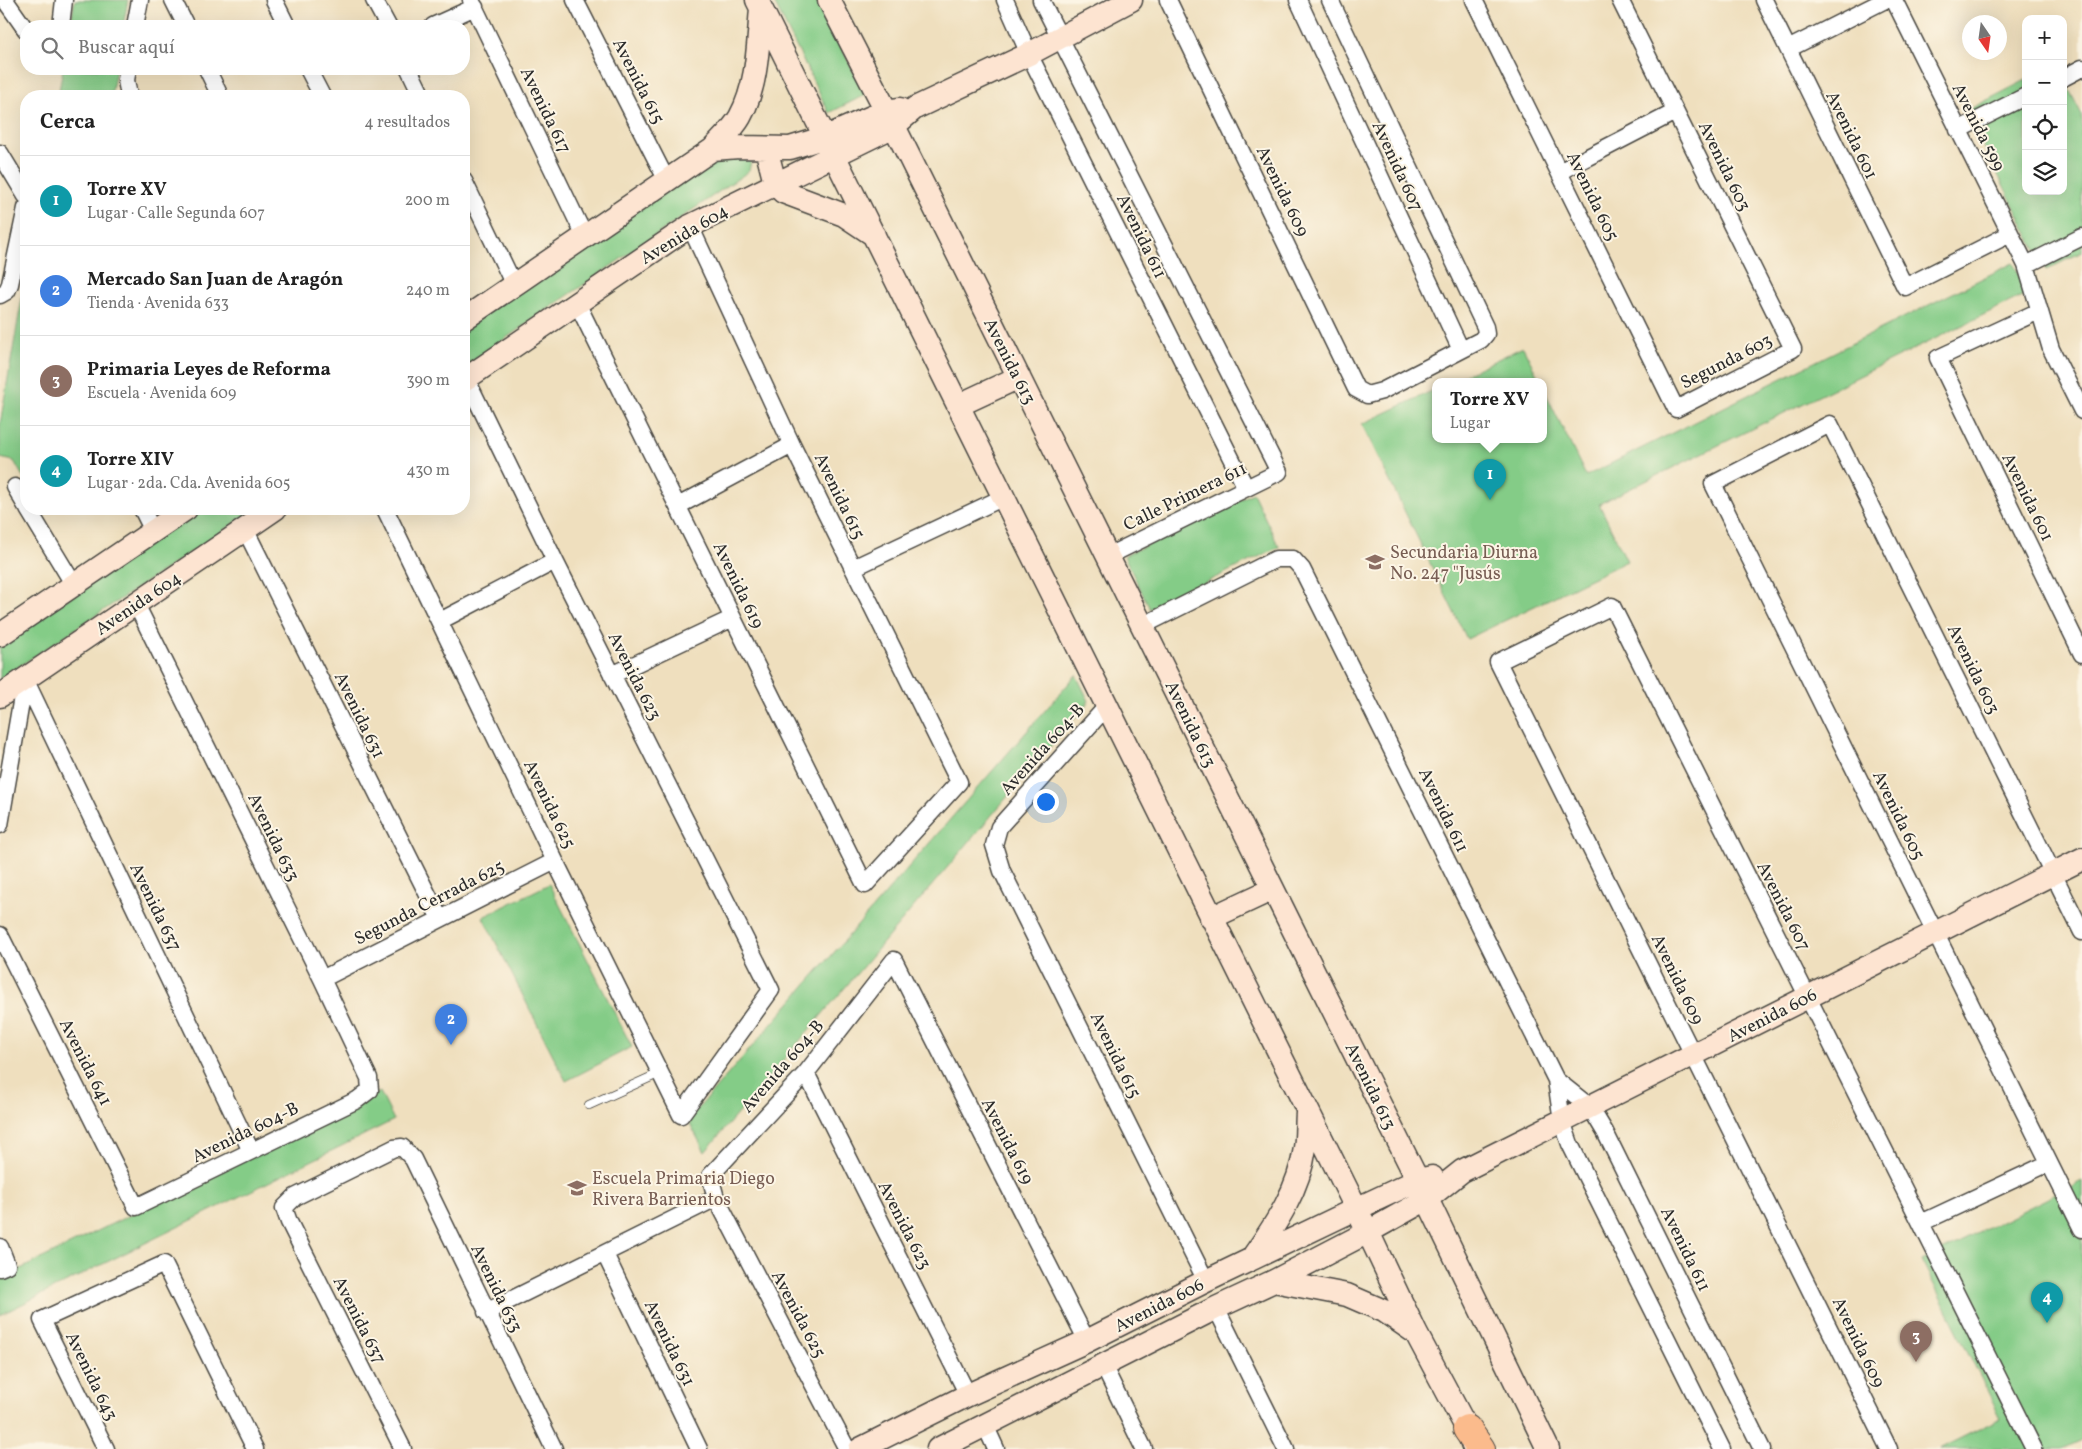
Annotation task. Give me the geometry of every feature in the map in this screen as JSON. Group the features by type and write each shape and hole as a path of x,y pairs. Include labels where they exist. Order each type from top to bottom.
{"street":[{"path":"5,0 20,21"},
{"path":"62,20 64,0"},
{"path":"136,20 140,0"},
{"path":"173,0 183,20"},
{"path":"274,0 284,20"},
{"path":"374,0 385,20"},
{"name":"Avenida 615","path":"575,0 667,181"},
{"name":"Avenida 613","path":"829,0 1423,1190 1548,1449"},
{"name":"Avenida 611","path":"1005,0 1029,54 1246,488"},
{"name":"Avenida 611","path":"1041,0 1279,472"},
{"name":"Avenida 604","path":"470,376 690,226 775,183 830,145 915,108 1029,54 1131,0"},
{"name":"Avenida 609","path":"1168,0 1356,389 1367,395 1382,392 1461,350"},
{"name":"Avenida 607","path":"1298,0 1461,350 1480,340 1486,334 1485,327 1330,0"},
{"name":"Avenida 605","path":"1474,0 1676,409"},
{"name":"Avenida 603","path":"1620,0 1793,349"},
{"name":"Avenida 601","path":"1764,0 1905,287 2010,234"},
{"path":"1788,49 1884,0"},
{"name":"Avenida 599","path":"1894,0 2026,265 2051,349 2082,411"},
{"path":"759,3 1368,1232 1416,1333 1474,1442"},
{"path":"470,315 713,149 740,118 750,94 758,46 759,3"},
{"path":"444,20 473,4"},
{"name":"Avenida 617","path":"473,4 585,237"},
{"path":"2067,76 2082,68"},
{"path":"128,75 128,90"},
{"path":"210,75 217,90"},
{"path":"311,75 319,90"},
{"path":"412,75 419,90"},
{"path":"1958,130 2022,98"},
{"path":"1559,172 1676,112"},
{"name":"Avenida 604","path":"713,149 739,147 790,148 830,145"},
{"path":"766,148 775,183 783,192 844,215 875,235"},
{"path":"0,153 20,186"},
{"path":"470,193 514,285"},
{"name":"Avenida 615","path":"690,226 792,445 959,782 865,885"},
{"path":"0,295 7,290 10,284 20,236"},
{"path":"2026,265 2082,236"},
{"name":"Avenida 619","path":"577,303 865,885"},
{"name":"Avenida 601","path":"2039,311 1938,358 2082,654"},
{"name":"Segunda 603","path":"1676,409 1793,349"},
{"path":"959,405 1018,377"},
{"name":"Avenida 623","path":"470,389 771,990 680,1115"},
{"name":"Avenida 603","path":"1713,484 1830,424 2082,932"},
{"path":"678,506 792,445"},
{"name":"Calle Primera 611","path":"1108,556 1279,472"},
{"name":"Avenida 605","path":"1713,484 2082,1229"},
{"path":"15,487 20,495"},
{"path":"853,568 1004,497"},
{"path":"32,515 74,585"},
{"path":"145,515 154,531"},
{"path":"0,635 177,515"},
{"name":"Avenida 604","path":"0,696 266,515"},
{"name":"Avenida 625","path":"388,515 680,1115"},
{"name":"Avenida 631","path":"245,529 440,920"},
{"name":"Avenida 611","path":"1142,626 1276,559 1293,559 1302,570 1556,1080 1562,1121 1570,1144 1722,1449"},
{"path":"440,621 555,560"},
{"name":"Avenida 633","path":"136,604 322,979 368,1078 370,1090"},
{"name":"Avenida 607","path":"1498,662 1612,606 2034,1449"},
{"path":"612,675 733,618"},
{"name":"Avenida 609","path":"1498,662 1890,1449"},
{"path":"0,824 25,679"},
{"name":"Avenida 637","path":"25,679 252,1151"},
{"name":"Avenida 604-B","path":"994,845 999,827 1107,706"},
{"name":"Avenida 615","path":"994,845 1002,871 1206,1281"},
{"name":"Avenida 606","path":"860,1449 968,1395 1087,1341 1356,1209 1423,1190 2082,859"},
{"name":"Segunda Cerrada 625","path":"322,979 555,861"},
{"path":"1211,918 1273,889"},
{"name":"Avenida 641","path":"0,935 136,1207"},
{"name":"Avenida 619","path":"894,960 1087,1341"},
{"name":"Avenida 604-B","path":"716,1198 710,1176 806,1073 894,960"},
{"name":"Avenida 623","path":"806,1073 968,1395"},
{"name":"Avenida 611","path":"1556,1080 1590,1107 1605,1132 1762,1449"},
{"name":"Avenida 604-B","path":"136,1207 357,1100 370,1090"},
{"path":"1251,1260 1287,1204 1298,1180 1305,1148 1307,1112"},
{"name":"Avenida 633","path":"284,1208 295,1198 394,1148 402,1147 412,1159 554,1449"},
{"path":"1921,1223 2049,1163"},
{"name":"Avenida 606","path":"938,1449 1368,1232 1423,1190"},
{"path":"486,1312 716,1198"},
{"name":"Avenida 625","path":"716,1198 847,1449"},
{"name":"Avenida 637","path":"284,1208 289,1222 403,1449"},
{"path":"1280,1245 1294,1271"},
{"path":"0,1247 4,1267"},
{"name":"Avenida 631","path":"605,1254 699,1449"},
{"name":"Avenida 643","path":"106,1449 42,1320 164,1264 255,1449"},
{"path":"1274,1281 1347,1295 1384,1311 1416,1333"},
{"path":"1216,1308 1286,1449"},
{"path":"1103,1365 1144,1449"},
{"path":"985,1425 996,1449"}],"lane":[{"path":"589,1105 660,1073"}],"green space":[{"path":"75,0 128,0 124,20 71,20"},
{"path":"773,0 818,0 865,95 829,113"},
{"path":"62,75 115,75 112,90 59,90"},
{"path":"2022,82 2022,195 2067,195 2067,86 2082,115 2082,252 2046,270 1966,111"},
{"path":"719,154 752,156 749,171 470,363 470,324"},
{"path":"2013,263 2028,293 1599,504 1627,561 1467,639 1362,424 1432,391 1432,443 1547,443 1547,396 1586,476"},
{"path":"20,309 20,472 14,461 0,458 0,424"},
{"path":"1523,347 1538,378 1458,378"},
{"path":"1253,493 1279,547 1150,609 1124,556"},
{"path":"190,515 247,515 0,679 0,645"},
{"path":"1076,675 1089,701 705,1152 688,1120"},
{"path":"549,884 632,1047 566,1081 483,917"},
{"path":"380,1092 394,1120 0,1315 0,1279"},
{"path":"2082,1181 2082,1440 2063,1449 1939,1449 2001,1418 1922,1261"}],"place":[{"name":"Torre XV","path":"1490,500"},
{"name":"Secundaria Diurna No. 247 \"Jusús","path":"1375,562"},
{"name":"Mercado San Juan de Aragón","path":"451,1045"},
{"name":"Escuela Primaria Diego Rivera Barrientos","path":"577,1188"},
{"name":"Torre XIV","path":"2047,1323"},
{"name":"Primaria Leyes de Reforma","path":"1916,1362"}]}
